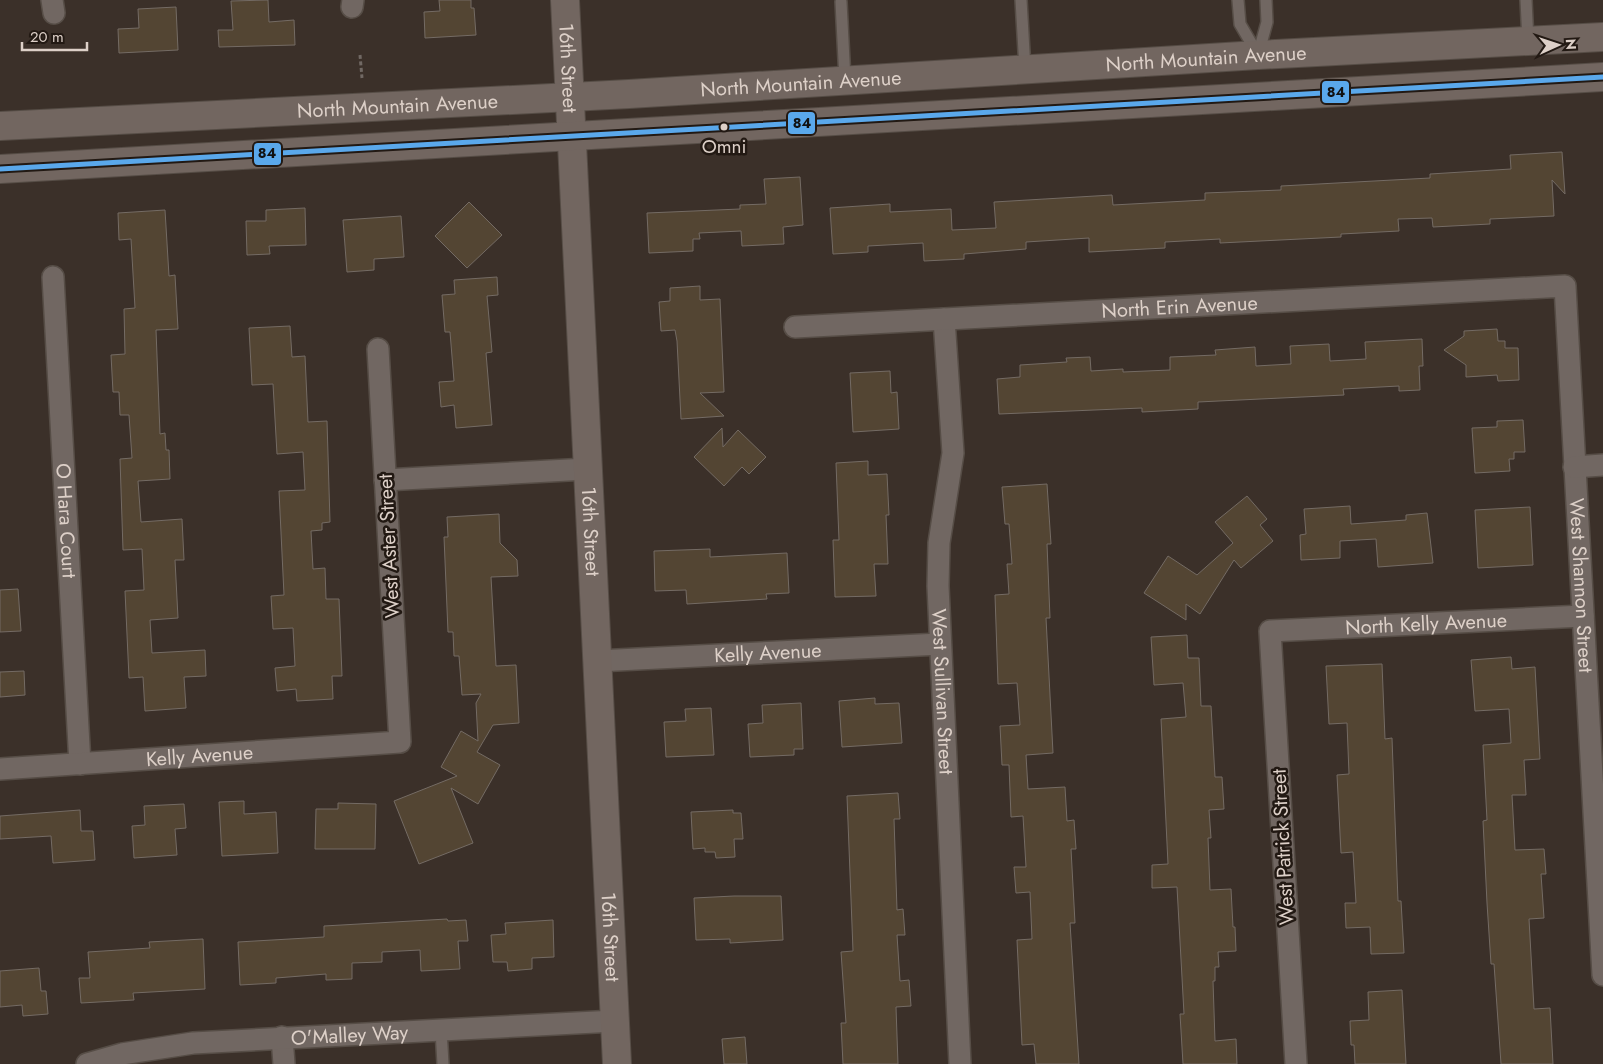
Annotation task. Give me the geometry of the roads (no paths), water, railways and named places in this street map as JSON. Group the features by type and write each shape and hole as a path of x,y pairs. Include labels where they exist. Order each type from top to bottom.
{"main road":[{"name":"16th Street","path":"565,0 617,1064"},
{"name":"North Mountain Avenue","path":"0,126 570,97 1258,55 1603,37"},
{"path":"1257,94 1258,55"},
{"name":"North Mountain Avenue","path":"0,169 572,137 1257,94 1603,77"}],"street":[{"name":"O Hara Court","path":"53,277 80,764"},
{"name":"North Erin Avenue","path":"795,327 1565,286"},
{"name":"West Shannon Street","path":"1565,286 1603,975"},
{"name":"West Sullivan Street","path":"944,319 953,453 939,543 940,644 960,1064"},
{"name":"West Aster Street","path":"378,349 400,742"},
{"path":"1574,467 1603,465"},
{"path":"385,480 587,469"},
{"name":"North Kelly Avenue","path":"1270,631 1583,616"},
{"name":"West Patrick Street","path":"1270,631 1296,1064"},
{"name":"Kelly Avenue","path":"597,661 940,644"},
{"name":"Kelly Avenue","path":"0,769 400,742"},
{"name":"O'Malley Way","path":"87,1064 122,1054 193,1043 282,1036 615,1021"},
{"path":"282,1036 284,1064"}],"lane":[{"path":"1021,0 1025,69"},
{"path":"1238,0 1240,24 1258,55"},
{"path":"1258,55 1267,22 1266,0"},
{"path":"1526,0 1528,41"},
{"path":"841,2 845,80"},
{"path":"441,1030 443,1064"}],"place":[{"name":"Omni","path":"724,127"}]}
